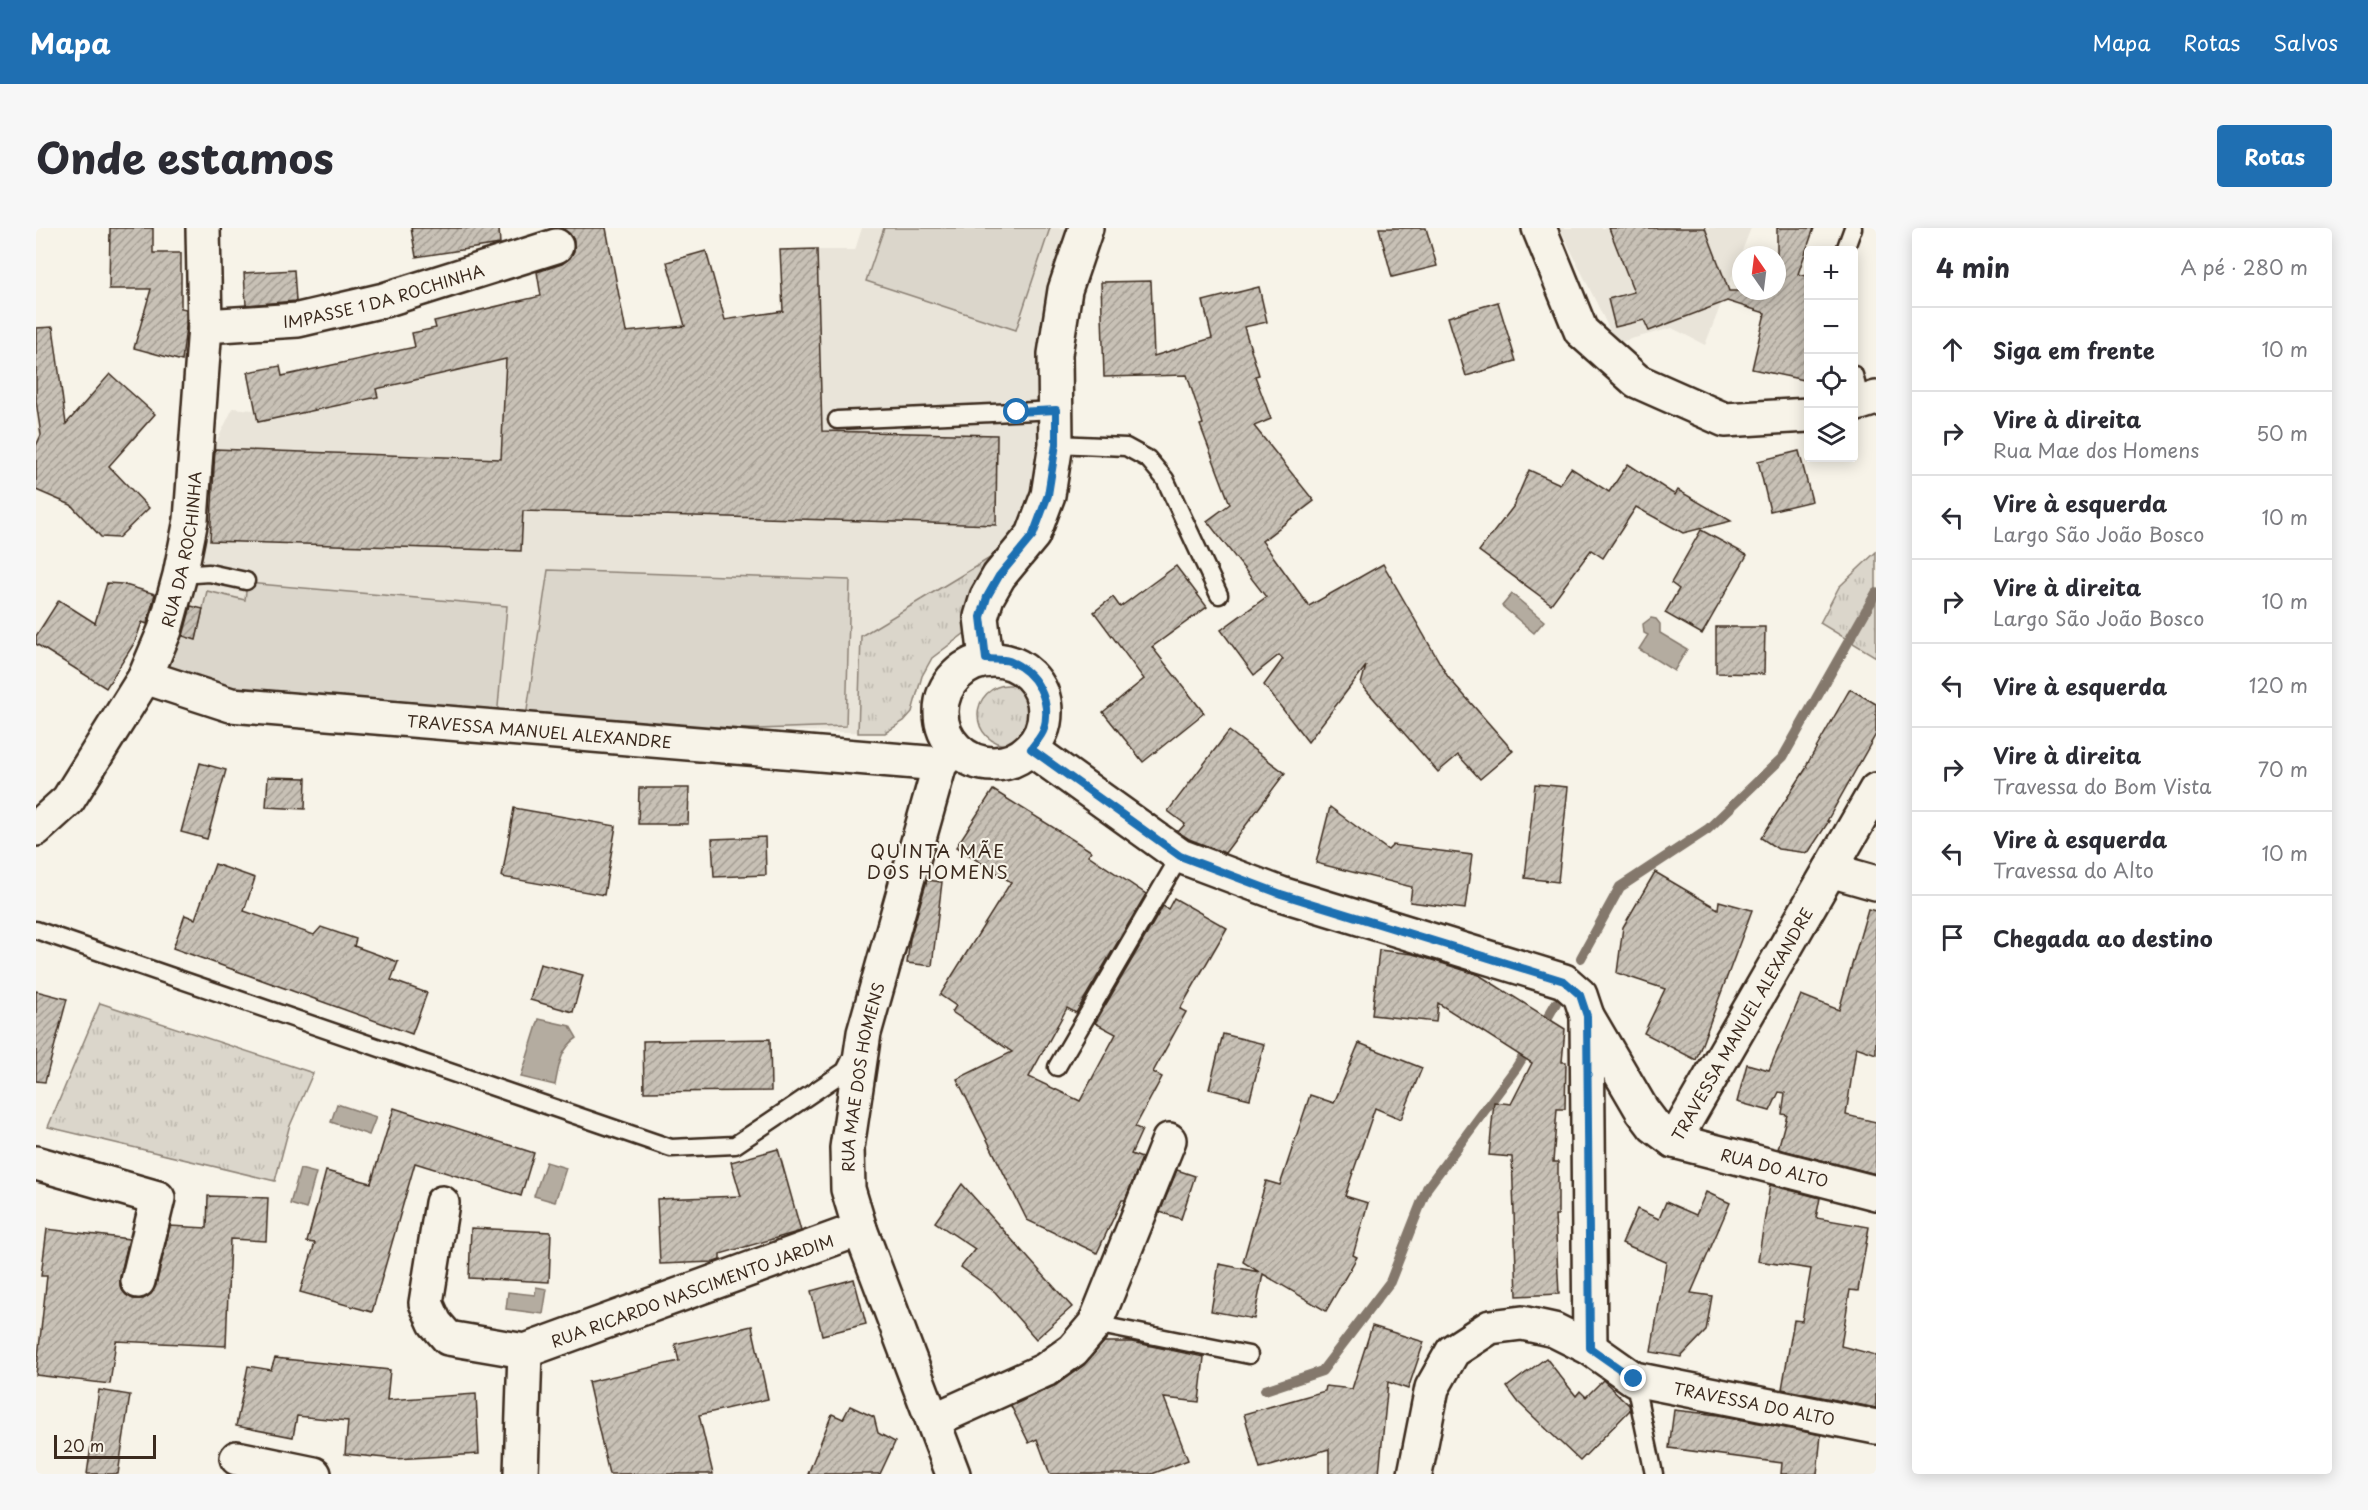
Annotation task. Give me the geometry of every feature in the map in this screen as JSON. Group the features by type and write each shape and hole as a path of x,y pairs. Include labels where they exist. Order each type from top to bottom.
{"street":[{"name":"RUA DA ROCHINHA","path":"36,829 68,800 145,677 165,630 180,575 191,520 205,326 203,228"},
{"path":"1539,228 1581,330 1637,381 1725,420 1804,415"},
{"path":"986,659 981,617 987,597 999,576 1033,535 1048,495 1056,444 1055,354 1065,290 1079,232"},
{"name":"IMPASSE 1 DA ROCHINHA","path":"205,326 298,320 373,303 556,246"},
{"path":"986,659 1007,661 1027,671 1041,688 1047,709 1044,731 1031,749 1007,763 978,764 947,756 941,723 943,694 959,671 986,659"},
{"name":"TRAVESSA MANUEL ALEXANDRE","path":"145,677 231,705 947,756"},
{"name":"TRAVESSA MANUEL ALEXANDRE","path":"1031,749 1180,856 1281,894 1564,981 1580,995 1587,1016 1642,1110 1654,1126 1674,1141 1876,790"},
{"name":"RUA MAE DOS HOMENS","path":"947,756 864,1033 847,1148 848,1190 860,1229 953,1474"},
{"path":"1830,870 1876,883"},
{"path":"1587,1016 1590,1348"},
{"path":"934,1420 1045,1370 1073,1350 1095,1324 1169,1140"},
{"name":"RUA DO ALTO","path":"1674,1141 1876,1193"},
{"path":"36,1163 158,1198 138,1281"},
{"name":"RUA RICARDO NASCIMENTO JARDIM","path":"442,1203 426,1303 435,1323 448,1338 525,1351 860,1229"},
{"name":"TRAVESSA DO ALTO","path":"1415,1474 1432,1388 1453,1351 1490,1327 1522,1323 1554,1330 1590,1348 1634,1379 1876,1427"},
{"path":"521,1474 525,1351"},
{"path":"237,1458 314,1474"}],"lane":[{"path":"1846,246 1853,228"},
{"path":"837,420 1056,410"},
{"path":"1056,444 1126,447 1148,459 1165,479 1219,595"},
{"path":"180,575 209,573 246,581"},
{"path":"1057,1067 1180,856"},
{"path":"36,930 671,1148 735,1145 845,1071 864,1033"},
{"path":"1095,1324 1250,1354"},
{"path":"1634,1379 1654,1474"}],"shaded area":[{"path":"862,228 1093,228 1038,484 1002,558 950,644 932,658 922,676 912,712 904,721 885,733 617,727 237,694 172,632 199,532 213,449 233,408 274,412 605,334 783,311 780,250 855,250"},
{"path":"1560,228 1751,228 1744,246 1732,246 1732,276 1705,345 1672,328 1616,343"},
{"path":"1512,594 1544,621 1534,633 1502,606"},
{"path":"1651,618 1656,619 1660,624 1660,633 1687,649 1674,671 1639,649 1648,635 1644,633 1643,624"},
{"path":"539,1019 570,1026 577,1038 571,1042 564,1053 555,1085 521,1077"},
{"path":"337,1104 376,1117 369,1135 331,1122"},
{"path":"546,1162 566,1168 555,1202 534,1196"},
{"path":"300,1169 316,1173 306,1209 290,1204"},
{"path":"536,1287 547,1289 543,1314 506,1309 508,1292 535,1295"}],"green space":[{"path":"884,228 1050,228 1016,330 866,281"},
{"path":"1876,552 1876,657 1820,623 1839,587"},
{"path":"990,558 969,630 932,658 922,676 912,712 904,721 885,733 858,733 861,636"},
{"path":"548,570 850,580 846,726 757,729 617,727 526,717"},
{"path":"247,583 507,606 497,718 237,694 169,675 166,664 172,632 196,639 207,591 245,600"},
{"path":"1008,685 1025,690 1033,698 1038,715 1033,732 1025,740 1008,745 991,740 983,732 978,715 983,698 991,690"},
{"path":"100,1003 313,1073 289,1128 275,1181 48,1127"}],"building":[{"path":"110,228 153,228 153,253 181,253 181,308 186,309 182,361 134,348 151,289 109,289"},
{"path":"411,228 499,228 500,244 416,257"},
{"path":"561,228 606,228 626,332 685,326 667,262 706,251 725,320 783,311 780,250 817,249 822,431 997,435 996,525 523,511 521,551 210,541 215,449 501,459 506,359 376,389 378,397 258,422 248,372 280,366 282,376 415,347 412,333 436,328 434,321 541,296 537,272 562,264 570,258 574,251 574,240"},
{"path":"1379,228 1426,228 1437,266 1392,277"},
{"path":"1609,228 1705,228 1729,291 1732,291 1732,300 1786,300 1786,246 1777,246 1777,228 1814,228 1808,246 1804,246 1804,257 1798,274 1804,276 1804,380 1752,369 1765,313 1727,301 1649,331 1644,320 1615,327 1608,299 1634,292"},
{"path":"294,270 296,301 246,305 244,273"},
{"path":"1151,281 1154,356 1212,338 1203,301 1259,287 1267,322 1244,327 1259,375 1255,376 1271,419 1254,426 1314,501 1262,541 1309,606 1383,564 1448,677 1513,751 1480,779 1458,755 1438,772 1361,684 1366,666 1308,742 1264,685 1283,659 1279,655 1254,675 1221,630 1266,597 1207,521 1230,504 1200,425 1203,424 1187,375 1104,377 1101,282"},
{"path":"1498,302 1516,361 1466,376 1448,317"},
{"path":"53,327 66,424 110,374 155,414 109,466 149,508 118,538 101,537 71,505 36,490 36,446 41,435 36,401 36,328"},
{"path":"1799,451 1812,501 1770,511 1758,461"},
{"path":"1628,464 1675,495 1678,490 1731,521 1683,533 1636,507 1603,558 1591,550 1551,604 1479,551 1513,507 1529,470 1560,484 1571,468 1609,492"},
{"path":"1701,530 1747,555 1702,634 1665,613 1679,589 1671,583"},
{"path":"1176,566 1207,607 1152,647 1204,713 1143,762 1103,712 1144,679 1094,612 1113,597 1120,607"},
{"path":"107,583 122,584 155,594 147,624 142,622 135,642 106,688 36,644 36,636 59,600 95,623"},
{"path":"191,606 203,609 196,640 183,636"},
{"path":"1716,627 1765,627 1764,674 1716,673"},
{"path":"1850,689 1876,704 1876,734 1827,821 1829,821 1808,853 1778,849 1761,838 1807,767"},
{"path":"1229,731 1285,773 1225,853 1189,839 1178,832 1185,824 1168,811"},
{"path":"200,763 226,770 207,839 181,832"},
{"path":"268,777 306,778 305,809 266,807"},
{"path":"1535,784 1568,787 1558,882 1525,878"},
{"path":"639,788 689,788 688,824 638,824"},
{"path":"993,790 1091,851 1088,855 1146,894 1076,1013 1067,1008 1029,1077 1080,1101 1116,1034 1095,1023 1163,906 1168,909 1174,898 1227,928 1180,1009 1186,1012 1153,1072 1162,1077 1135,1127 1142,1130 1131,1154 1142,1158 1125,1200 1122,1200 1097,1253 1027,1220 957,1079 1012,1052 952,1012 956,1006 940,995 1011,882 956,847"},
{"path":"1330,807 1388,850 1393,845 1472,855 1465,909 1410,902 1412,887 1316,863"},
{"path":"514,808 616,826 604,895 502,877"},
{"path":"765,837 766,875 714,877 712,839"},
{"path":"215,864 255,878 244,911 314,935 321,927 356,939 354,946 398,962 391,980 427,993 412,1034 173,948 185,915 195,919"},
{"path":"1655,872 1718,909 1719,901 1752,910 1696,1060 1644,1033 1665,989 1617,973 1623,927"},
{"path":"927,880 942,882 932,966 907,963 910,939"},
{"path":"1868,909 1876,911 1876,1054 1856,1047 1846,1115 1876,1122 1876,1174 1778,1149 1787,1115 1782,1114 1785,1093 1779,1092 1770,1111 1737,1102 1747,1064 1769,1070 1801,995 1839,1010"},
{"path":"1379,950 1413,954 1479,975 1565,1029 1562,1062 1566,1062 1565,1109 1557,1109 1553,1162 1558,1162 1558,1215 1555,1215 1559,1294 1517,1296 1512,1157 1489,1155 1494,1102 1511,1104 1532,1063 1438,1003 1436,1022 1372,1015"},
{"path":"540,964 583,975 573,1012 530,1000"},
{"path":"36,991 67,999 45,1082 36,1081"},
{"path":"1223,1034 1264,1044 1250,1099 1209,1089"},
{"path":"770,1039 771,1091 644,1092 643,1041"},
{"path":"1359,1043 1422,1068 1401,1119 1375,1108 1345,1196 1368,1203 1353,1255 1357,1257 1326,1311 1263,1274 1254,1319 1211,1311 1219,1264 1259,1272 1243,1262 1266,1181 1280,1185 1310,1095 1334,1103"},
{"path":"394,1108 534,1153 521,1196 415,1163 372,1312 300,1292 315,1243 307,1242 326,1171 371,1183"},
{"path":"778,1149 801,1231 720,1254 720,1260 714,1262 660,1264 657,1199 741,1196 731,1162"},
{"path":"1177,1170 1195,1176 1181,1219 1160,1212"},
{"path":"962,1184 1072,1307 1036,1339 995,1292 961,1267 975,1249 935,1222"},
{"path":"1770,1185 1820,1198 1816,1218 1869,1227 1858,1291 1850,1290 1841,1346 1876,1355 1876,1408 1782,1389 1794,1320 1802,1321 1811,1269 1758,1261"},
{"path":"1706,1192 1730,1203 1691,1293 1712,1296 1706,1331 1681,1357 1651,1352 1666,1262 1622,1243 1637,1209 1659,1219 1666,1202 1696,1215"},
{"path":"208,1196 268,1198 266,1241 230,1239 226,1346 116,1341 110,1384 36,1375 47,1276 41,1276 47,1229 129,1239 120,1286 126,1295 133,1299 143,1299 151,1294 156,1285 170,1226 207,1228"},
{"path":"471,1228 551,1232 549,1282 469,1278"},
{"path":"854,1279 866,1324 822,1335 811,1291"},
{"path":"752,1326 768,1399 699,1415 713,1474 609,1474 588,1382 679,1361 675,1344"},
{"path":"1372,1326 1424,1342 1408,1389 1388,1382 1379,1474 1329,1474 1329,1449 1260,1469 1244,1414 1325,1391 1326,1386 1352,1389"},
{"path":"1104,1342 1132,1342 1204,1357 1199,1402 1164,1398 1188,1460 1152,1474 1050,1474 1037,1439 1029,1443 1011,1406 1056,1385 1084,1365"},
{"path":"275,1358 390,1370 387,1400 476,1394 479,1454 395,1459 345,1454 348,1421 297,1416 293,1437 236,1426 248,1366 271,1370"},
{"path":"1546,1358 1576,1396 1580,1391 1586,1397 1603,1380 1629,1405 1630,1410 1580,1461 1519,1403 1507,1387"},
{"path":"99,1390 130,1395 118,1474 87,1474"},
{"path":"850,1406 874,1417 878,1433 895,1442 880,1474 808,1474 832,1414 843,1419"},
{"path":"1674,1410 1718,1415 1821,1435 1817,1474 1781,1474 1782,1463 1669,1448"}],"waterway":[{"path":"1581,958 1620,887 1708,829 1783,757 1876,593"},
{"path":"1541,1029 1556,1003"},
{"path":"1265,1390 1322,1371 1390,1282 1427,1188 1529,1047"}],"district":[{"name":"QUINTA MÃE DOS HOMENS","path":"938,860"}],"route":[{"path":"1017,412 1056,410 1056,444 1048,495 1033,535 999,576 987,597 981,617 986,659 1007,661 1027,671 1041,688 1047,709 1044,731 1031,749 1180,856 1281,894 1564,981 1580,995 1587,1016 1590,1348 1634,1379"}]}
